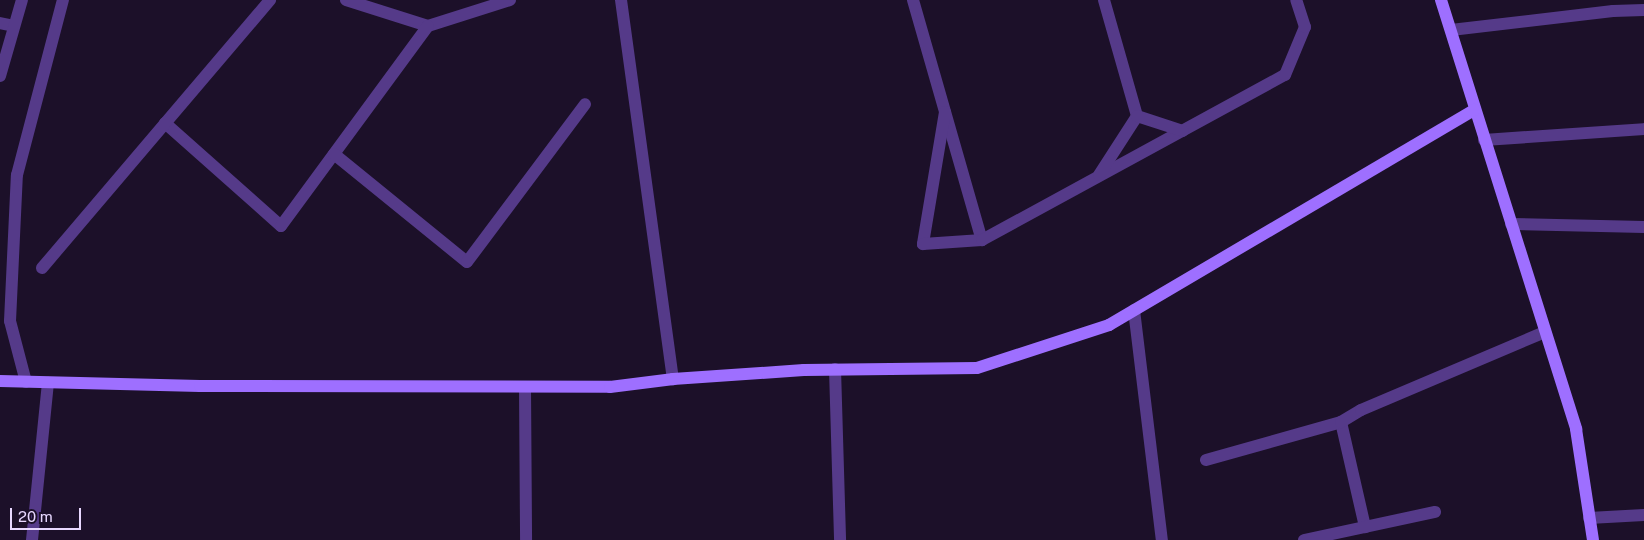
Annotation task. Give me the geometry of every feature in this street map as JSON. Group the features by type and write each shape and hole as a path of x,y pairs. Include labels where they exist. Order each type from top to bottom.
{"main road":[{"path":"1441,0 1474,110 1576,429 1593,540"},
{"path":"0,382 610,387 673,378 835,369 977,368 1109,325 1474,110"}],"street":[{"path":"0,76 22,0"},
{"path":"26,382 10,322 17,175 63,0"},
{"path":"42,268 270,0"},
{"path":"346,0 428,26 510,0"},
{"path":"621,0 673,378"},
{"path":"913,0 982,240"},
{"path":"1098,177 1137,116 1104,0"},
{"path":"945,112 923,244 982,240 1285,75 1305,27 1296,0"},
{"path":"1451,30 1613,11 1644,10"},
{"path":"0,23 14,26"},
{"path":"166,123 281,226 428,26"},
{"path":"334,154 467,262 586,104"},
{"path":"1137,116 1183,131"},
{"path":"1484,140 1644,129"},
{"path":"1511,224 1644,228"},
{"path":"1134,310 1162,540"},
{"path":"0,311 10,322"},
{"path":"1206,460 1341,422 1361,410 1545,332"},
{"path":"835,369 840,540"},
{"path":"32,540 48,382"},
{"path":"525,387 526,540"},
{"path":"1341,422 1365,527"},
{"path":"1304,540 1435,512"},
{"path":"1589,518 1644,515"}]}
